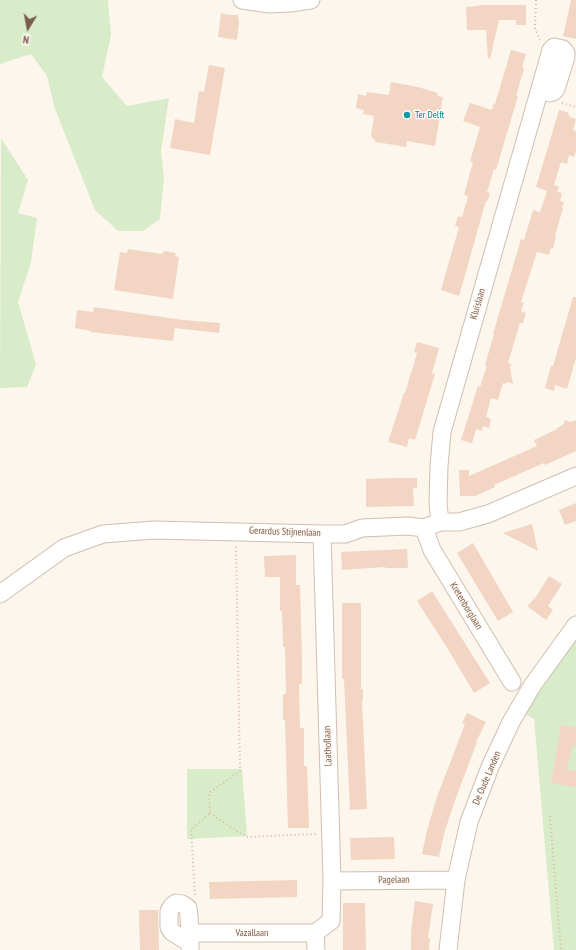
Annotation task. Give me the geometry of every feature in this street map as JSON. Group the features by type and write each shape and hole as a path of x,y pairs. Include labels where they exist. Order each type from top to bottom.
{"street":[{"path":"242,0 270,4 311,0"},
{"name":"Kluislaan","path":"440,522 438,504 442,432 540,90 550,93 556,89 566,53 563,49 554,47 550,54"},
{"name":"Gerardus Stijnenlaan","path":"0,594 64,548 103,534 154,530 345,534 362,528 408,526 424,528 440,522 459,522 488,514 576,476"},
{"name":"Kretenborglaan","path":"424,528 432,550 512,682"},
{"name":"Laathoflaan","path":"315,933 331,921 332,881 322,534"},
{"name":"De Oude Landen","path":"448,950 456,880 469,822 490,767 511,722 532,686 576,625"},
{"name":"Pagelaan","path":"332,881 456,880"},
{"path":"315,933 316,950"},
{"name":"Vazallaan","path":"190,936 315,933"}],"path":[{"path":"536,0 536,28 544,49 550,54"},
{"path":"210,813 209,793 240,771 236,531"},
{"path":"210,813 246,837 331,834"},
{"path":"190,936 195,898 191,830 210,813"},
{"path":"550,816 561,950"}],"green space":[{"path":"0,0 108,0 111,35 102,77 127,106 169,98 161,151 164,178 160,219 143,231 118,231 95,210 55,109 47,76 31,54 0,64"},
{"path":"1,138 28,180 18,213 37,218 31,262 18,302 36,364 27,387 0,388"},
{"path":"576,635 576,950 554,950 534,719 523,713"},
{"path":"187,769 242,769 247,836 187,839"}],"building":[{"path":"571,0 576,0 576,39 563,36"},
{"path":"479,5 526,5 526,25 516,25 516,20 499,20 490,59 488,58 486,30 467,30 466,7"},
{"path":"221,13 238,15 239,23 237,40 218,37"},
{"path":"511,50 526,54 522,67 524,68 516,96 518,96 496,170 494,169 487,192 490,193 487,202 486,201 459,296 441,290 459,227 455,226 458,216 462,217 468,196 464,195 473,162 470,161 480,127 463,121 470,103 492,110"},
{"path":"209,65 225,68 210,155 170,148 175,119 194,123 199,91 204,92"},
{"name":"Ter Delft","path":"391,82 418,87 438,93 437,96 443,97 435,146 407,141 406,147 376,142 371,136 374,116 363,114 364,110 356,108 358,94 366,96 367,92 389,95"},
{"path":"559,110 567,112 570,117 576,119 573,130 576,131 576,151 574,157 569,155 567,164 561,162 554,185 559,187 557,192 562,193 560,201 564,202 553,249 551,248 549,255 537,252 521,302 524,303 521,311 526,313 523,323 520,323 508,363 511,364 510,368 513,384 507,382 506,384 503,383 498,400 491,398 486,417 491,419 489,428 483,426 482,431 476,429 472,443 461,440 478,386 480,387 487,365 485,365 493,334 521,239 524,240 533,210 540,212 547,191 536,187"},
{"path":"128,249 162,254 164,251 176,253 175,256 179,257 173,299 114,290 120,252 127,253"},
{"path":"573,297 576,297 576,358 567,389 555,385 554,391 545,388"},
{"path":"94,307 183,320 220,323 219,333 175,328 173,341 90,332 91,331 75,328 77,310 93,312"},
{"path":"417,342 439,348 432,373 435,374 415,440 409,438 407,447 388,442 417,353 414,352"},
{"path":"565,420 570,422 576,420 576,451 494,485 495,487 475,496 460,496 459,470 469,470 469,476 537,446 534,440 557,429 563,425"},
{"path":"417,478 417,488 413,488 414,506 366,507 366,479"},
{"path":"576,503 576,521 565,525 559,510"},
{"path":"532,524 538,551 503,533"},
{"path":"473,543 513,612 498,621 457,553"},
{"path":"407,549 408,568 385,567 342,570 341,552"},
{"path":"296,555 296,585 300,585 302,658 302,684 299,684 300,728 304,728 304,766 307,766 309,828 288,828 285,720 283,720 283,694 286,694 285,647 283,647 282,611 280,611 280,577 265,577 264,556"},
{"path":"549,576 562,584 548,606 553,610 546,620 527,606 536,597"},
{"path":"432,591 490,683 474,693 417,601"},
{"path":"342,603 361,603 361,689 363,689 362,700 367,809 350,810 344,679 342,679"},
{"path":"467,713 486,722 476,742 454,803 444,834 439,857 422,854 427,830 437,797 465,724 462,723"},
{"path":"561,725 576,728 576,746 572,746 567,770 576,771 576,787 551,783"},
{"path":"394,837 395,859 351,860 350,838"},
{"path":"297,880 297,897 210,899 209,882"},
{"path":"415,901 433,904 428,938 430,938 429,950 411,950 411,932"},
{"path":"343,903 365,903 366,950 343,950"},
{"path":"139,910 158,910 159,950 140,950"}],"place":[{"name":"Ter Delft","path":"407,115"}]}
